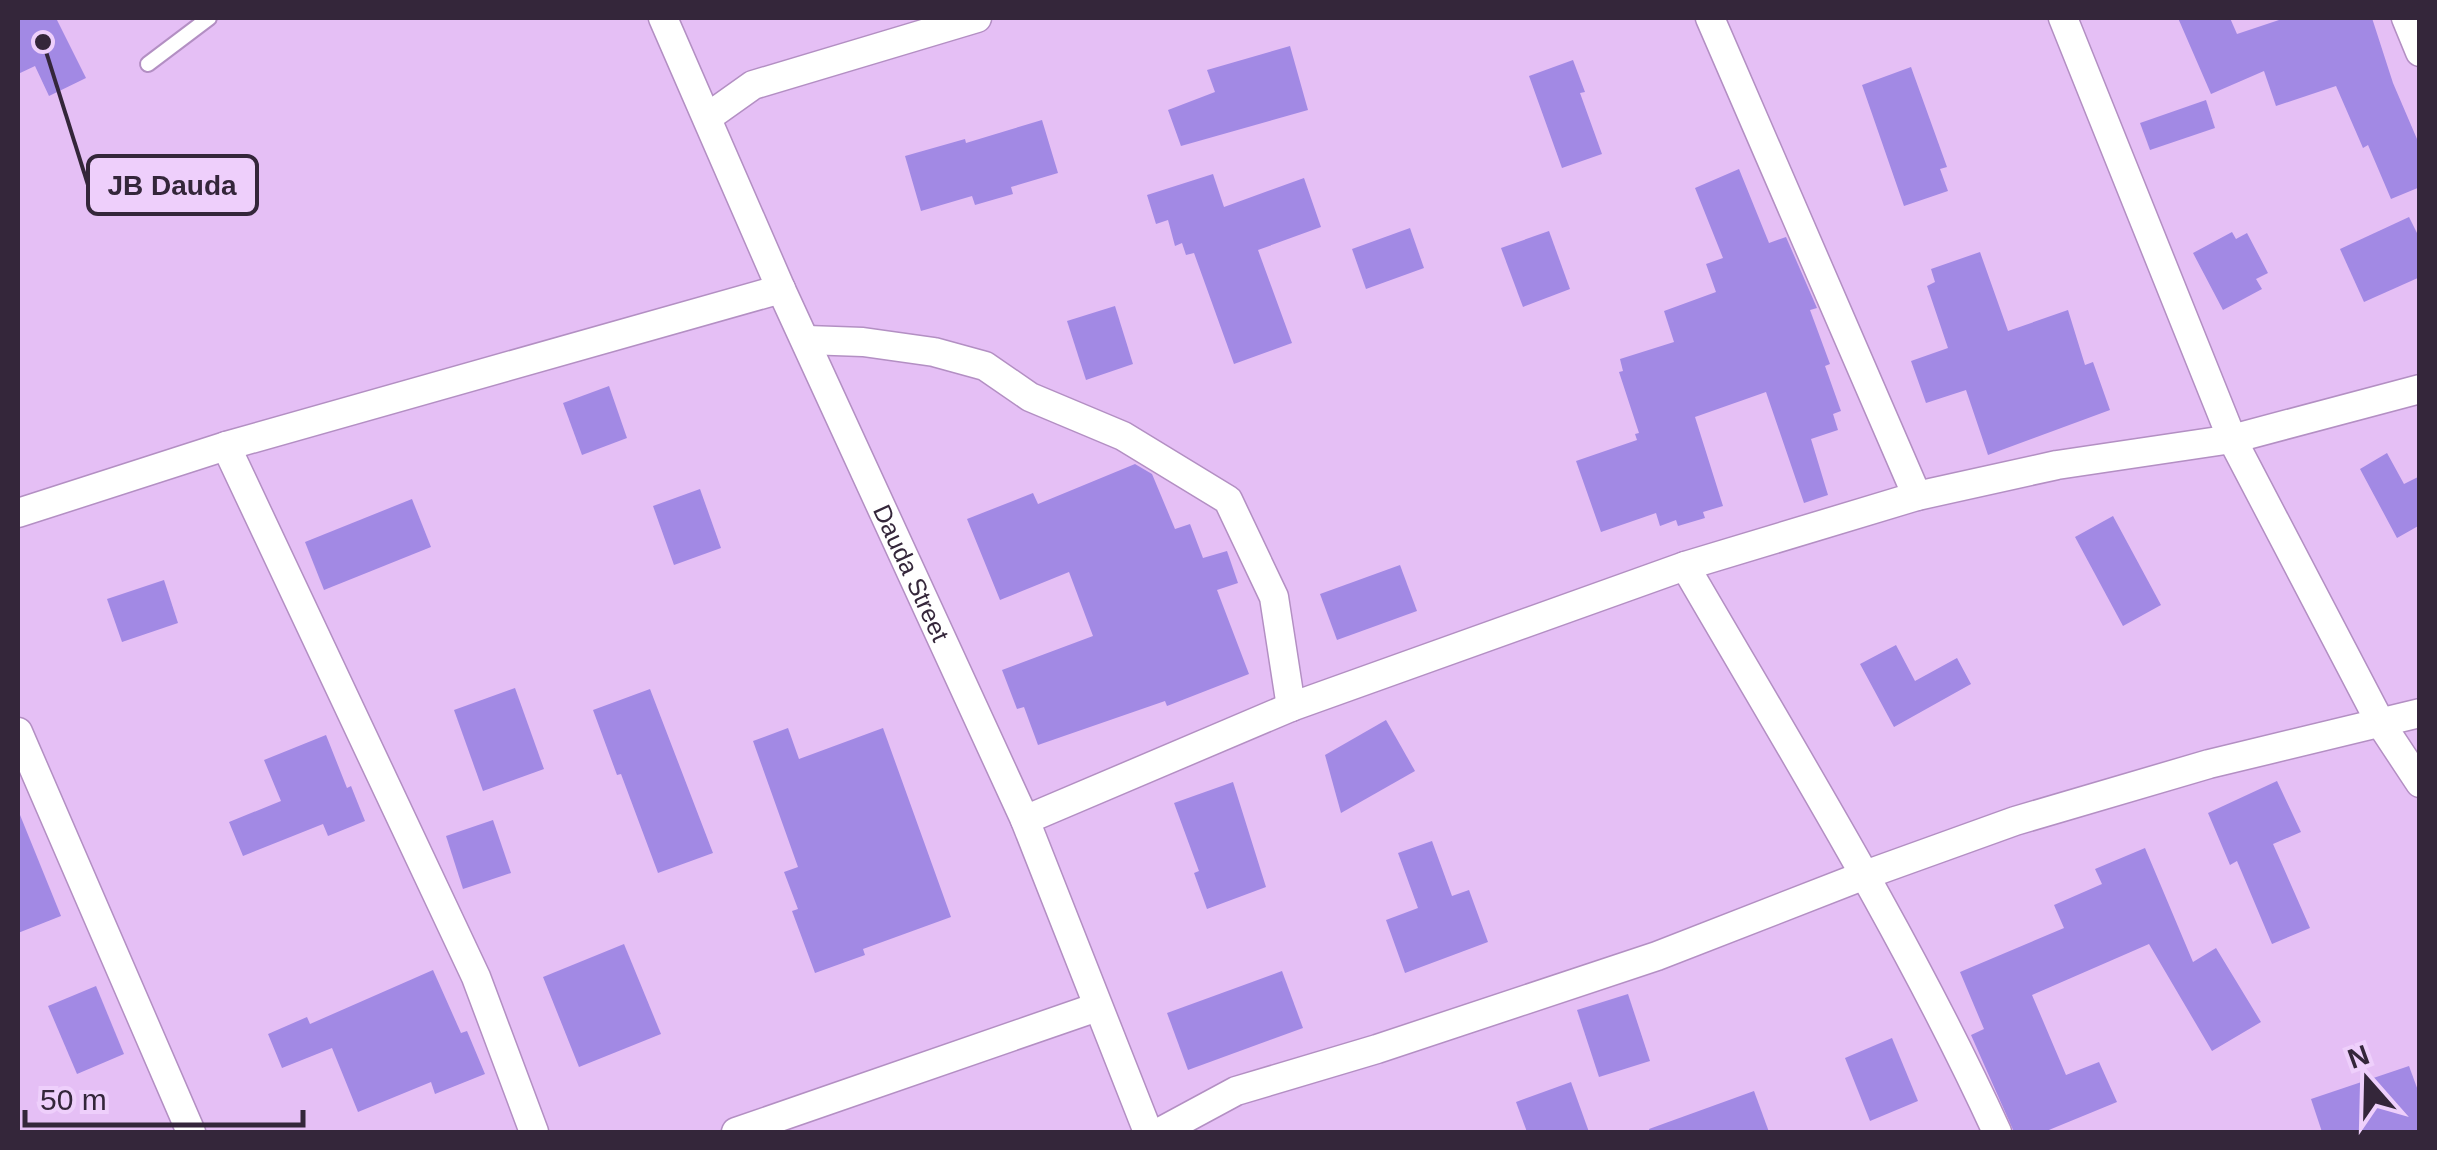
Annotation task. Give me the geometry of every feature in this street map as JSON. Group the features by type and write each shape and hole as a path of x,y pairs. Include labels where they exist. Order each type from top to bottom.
{"street":[{"name":"Dauda Street","path":"663,18 782,290 1025,820 1148,1132"},
{"path":"708,117 753,85 977,18"},
{"path":"1710,18 1917,496"},
{"path":"2063,18 2232,439 2380,724 2420,784"},
{"path":"2406,18 2420,52"},
{"path":"18,514 226,446 782,290"},
{"path":"807,340 863,342 934,352 985,366 1030,397 1123,436 1228,500 1274,598 1290,707"},
{"path":"1025,820 1290,707 1685,566 1917,496 2057,465 2232,439 2420,388"},
{"path":"226,446 476,977 534,1132"},
{"path":"1685,566 1865,875 1954,1040 1997,1132"},
{"path":"1160,1132 1236,1091 1657,956 2015,821 2209,764 2420,713"},
{"path":"18,732 191,1132"},
{"path":"736,1132 1098,1008"}],"lane":[{"path":"148,64 209,18"}],"building":[{"path":"18,18 56,18 86,78 49,96 35,66 18,74"},
{"path":"2178,18 2230,18 2237,34 2285,18 2372,18 2393,83 2420,146 2420,187 2391,199 2336,86 2276,106 2264,71 2211,94"},
{"path":"1290,46 1308,110 1181,146 1168,110 1215,92 1207,70"},
{"path":"1573,60 1585,92 1580,93 1602,154 1562,168 1529,76"},
{"path":"1911,67 1947,167 1940,169 1948,191 1904,206 1862,85"},
{"path":"2206,100 2215,128 2150,150 2140,123"},
{"path":"1042,120 1058,173 1011,187 1013,194 975,205 972,196 921,211 905,156"},
{"path":"1739,169 1769,243 1786,237 1817,308 1810,310 1830,364 1825,366 1841,411 1833,414 1838,430 1811,439 1828,495 1804,503 1766,392 1695,417 1723,506 1703,512 1705,518 1678,526 1676,520 1660,526 1656,513 1601,532 1576,461 1637,440 1635,434 1639,433 1619,372 1623,371 1620,359 1674,342 1664,311 1716,292 1706,264 1723,258 1695,188"},
{"path":"1213,174 1224,207 1304,178 1321,227 1258,250 1292,343 1234,364 1194,253 1186,255 1182,243 1175,246 1168,220 1156,224 1147,195"},
{"path":"2409,217 2420,239 2420,277 2364,302 2340,249"},
{"path":"1410,228 1424,268 1366,289 1352,249"},
{"path":"1549,231 1570,289 1523,307 1501,248"},
{"path":"2232,232 2236,239 2247,233 2268,273 2256,279 2262,289 2223,310 2193,253"},
{"path":"1980,252 2008,331 2068,310 2085,365 2093,362 2110,410 1988,455 1966,390 1926,403 1911,361 1948,348 1927,286 1935,282 1931,269"},
{"path":"1115,306 1133,364 1086,380 1067,321"},
{"path":"609,386 627,438 582,455 563,403"},
{"path":"2387,453 2404,484 2420,476 2420,525 2397,538 2360,469"},
{"path":"1135,464 1152,474 1175,529 1190,524 1203,558 1227,551 1238,583 1217,590 1249,674 1167,706 1165,701 1038,745 1024,707 1017,709 1002,670 1093,636 1069,572 1000,600 967,519 1033,493 1038,504"},
{"path":"700,489 721,548 674,565 653,506"},
{"path":"412,499 431,547 324,590 305,542"},
{"path":"2113,516 2161,605 2123,626 2075,537"},
{"path":"1400,565 1417,611 1337,640 1320,594"},
{"path":"164,580 178,623 122,642 107,599"},
{"path":"1896,645 1915,681 1957,658 1971,684 1894,727 1860,664"},
{"path":"515,688 544,769 483,791 454,710"},
{"path":"650,689 713,853 658,873 593,710"},
{"path":"1386,720 1415,771 1341,813 1325,755"},
{"path":"788,728 799,759 883,728 951,917 863,949 865,955 815,973 792,911 798,909 784,872 798,867 753,741"},
{"path":"326,735 365,821 328,836 323,824 243,856 229,822 281,801 264,760"},
{"path":"2277,781 2301,832 2273,844 2310,928 2272,944 2237,861 2230,865 2208,813"},
{"path":"1233,782 1266,887 1207,909 1194,873 1199,871 1174,803"},
{"path":"18,810 61,916 18,933"},
{"path":"493,820 511,873 463,889 446,836"},
{"path":"1432,841 1452,896 1469,890 1488,942 1405,973 1386,920 1418,908 1398,853"},
{"path":"2145,848 2193,962 2216,948 2261,1022 2212,1051 2149,944 2032,995 2066,1075 2099,1062 2117,1102 2044,1132 2014,1132 1971,1035 1984,1029 1960,972 2064,928 2054,905 2102,884 2095,869"},
{"path":"624,944 661,1034 579,1067 543,977"},
{"path":"433,970 461,1033 467,1031 485,1074 435,1094 431,1082 358,1112 332,1048 282,1068 268,1034 307,1017 310,1024"},
{"path":"1282,971 1303,1028 1188,1070 1167,1013"},
{"path":"96,986 124,1054 77,1074 48,1006"},
{"path":"1628,994 1650,1061 1599,1077 1577,1010"},
{"path":"1892,1038 1918,1101 1870,1121 1845,1058"},
{"path":"2409,1066 2420,1096 2420,1132 2322,1132 2311,1099"},
{"path":"1571,1082 1589,1132 1527,1132 1516,1102"},
{"path":"1754,1091 1769,1132 1650,1132 1649,1129"}],"place":[{"name":"JB Dauda","path":"43,42"}]}
